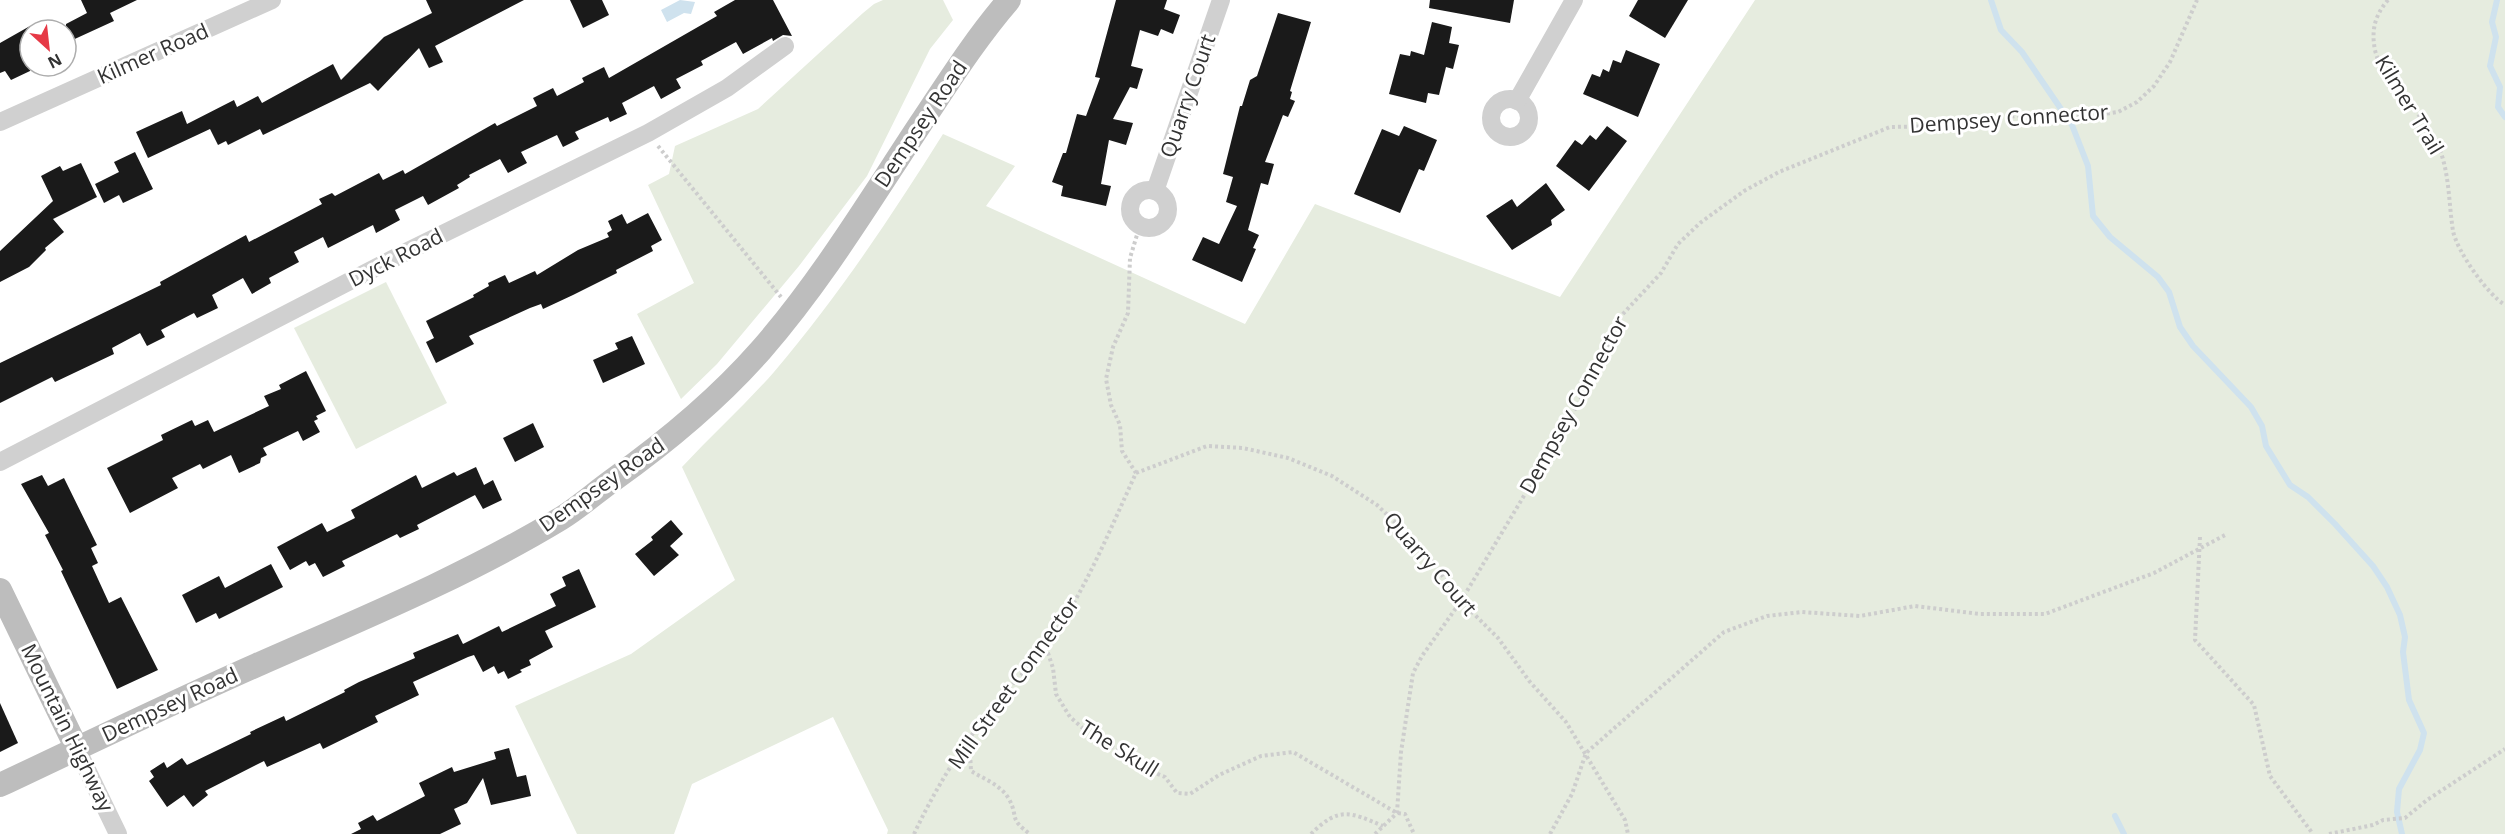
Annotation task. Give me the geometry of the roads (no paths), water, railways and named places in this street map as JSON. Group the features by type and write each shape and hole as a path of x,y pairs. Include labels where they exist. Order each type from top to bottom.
{"street":[{"name":"Kilmer Road","path":"0,122 272,0"},
{"name":"Dempsey Road","path":"0,785 381,610 562,518 657,447 694,416 760,351 792,311 832,258 958,67 1009,0"},
{"name":"Quarry Court","path":"1155,191 1221,0"},
{"path":"1517,100 1574,0"},
{"name":"Dyck Road","path":"0,462 408,251 648,133 727,88 785,46"},
{"path":"1142,191 1155,191 1165,199 1166,218 1157,226 1145,227 1132,217 1130,211 1132,199 1142,191"},
{"name":"Mountain Highway","path":"0,590 118,834"}],"water":[{"path":"680,0 695,2 691,14 684,13 667,22 661,10"}],"waterway":[{"path":"1991,0 2001,30 2022,52 2072,125 2088,166 2093,216 2110,237 2158,277 2169,292 2180,327 2193,346 2251,407 2262,426 2266,446 2290,485 2308,497 2335,524 2373,566 2387,587 2400,615 2405,637 2403,652 2409,700 2424,733 2420,750 2399,789 2397,812 2402,834"},
{"path":"2497,0 2492,22 2496,37 2490,66 2500,87 2498,107 2505,117"},
{"path":"2115,816 2124,834"}]}
